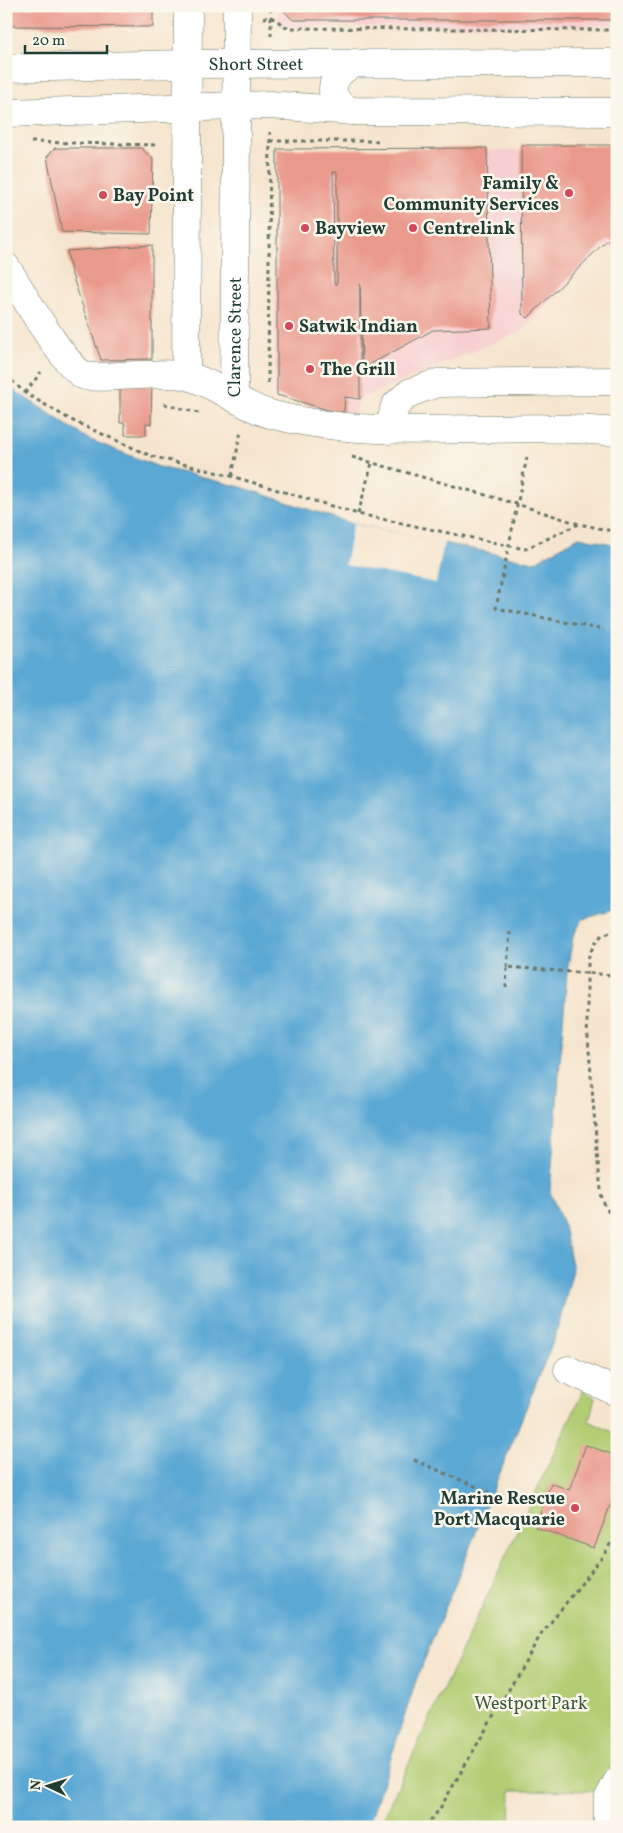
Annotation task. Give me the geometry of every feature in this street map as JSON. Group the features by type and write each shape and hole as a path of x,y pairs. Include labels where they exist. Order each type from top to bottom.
{"street":[{"path":"6,267 62,353 83,376 92,378 117,374 186,375 188,6"},
{"name":"Clarence Street","path":"186,375 234,396 236,6"},
{"path":"353,111 344,108 338,102 334,93 334,83 338,73 355,63"},
{"name":"Short Street","path":"6,68 187,64 617,63"},
{"path":"6,113 270,105 353,111 617,112"},
{"path":"388,430 395,406 410,393 437,382 617,381"},
{"path":"234,396 268,414 349,428 388,430 539,428 617,432"},
{"path":"568,1370 617,1392"},
{"path":"608,1827 612,1791"}],"path":[{"path":"271,6 271,17 288,28 617,30"},
{"path":"268,384 270,124"},
{"path":"29,142 157,144"},
{"path":"25,393 42,370"},
{"path":"6,375 25,393 71,420 151,456 232,476 358,514 525,548 579,524"},
{"path":"159,402 205,415"},
{"path":"232,476 242,426"},
{"path":"528,452 496,608 604,630"},
{"path":"344,455 517,504 579,524 617,532"},
{"path":"358,514 372,463"},
{"path":"617,929 602,936 594,944 589,954 587,973 587,1025 602,1200 617,1229"},
{"path":"506,988 510,932"},
{"path":"508,967 612,975 617,978"},
{"path":"414,1460 489,1492"},
{"path":"425,1827 439,1810 540,1636 603,1556 617,1533"}],"shaded area":[{"path":"278,6 617,6 617,25 278,27"},
{"path":"617,150 617,247 603,247 522,331 360,399 353,419 274,395 276,151"}],"green space":[{"name":"Westport Park","path":"583,1391 595,1398 589,1421 617,1434 617,1754 598,1791 511,1790 510,1827 379,1827"}],"water":[{"path":"6,385 88,439 159,467 241,487 353,524 534,562 579,537 617,545 617,909 583,919 573,936 567,972 550,1192 564,1226 573,1270 556,1334 417,1678 368,1827 6,1827"}],"pier":[{"path":"353,524 444,542 436,583 345,565"}],"building":[{"path":"6,6 153,6 153,27 6,26"},
{"path":"279,6 617,6 617,20 293,20"},
{"name":"Family & Community Services","path":"521,145 617,145 617,240 607,240 528,318 522,314"},
{"name":"Bay Point","path":"55,148 141,148 153,159 151,234 62,232 47,157"},
{"path":"487,148 491,328 433,330 362,369 360,284 360,399 345,397 344,411 338,413 277,395 277,149","holes":["333,172 337,172 337,284 334,284"]},
{"path":"152,245 152,359 101,360 71,272 67,251"},
{"path":"120,382 152,383 151,424 146,423 146,435 125,435 125,423 120,423"},
{"name":"Marine Rescue Port Macquarie","path":"586,1445 617,1456 617,1488 594,1548 535,1527 551,1483 569,1490"}],"place":[{"name":"Family & Community Services","path":"569,193"},
{"name":"Bay Point","path":"103,195"},
{"name":"Bayview","path":"305,228"},
{"name":"Centrelink","path":"413,228"},
{"name":"Satwik Indian","path":"289,326"},
{"name":"The Grill","path":"310,369"},
{"name":"Marine Rescue Port Macquarie","path":"575,1508"}]}
